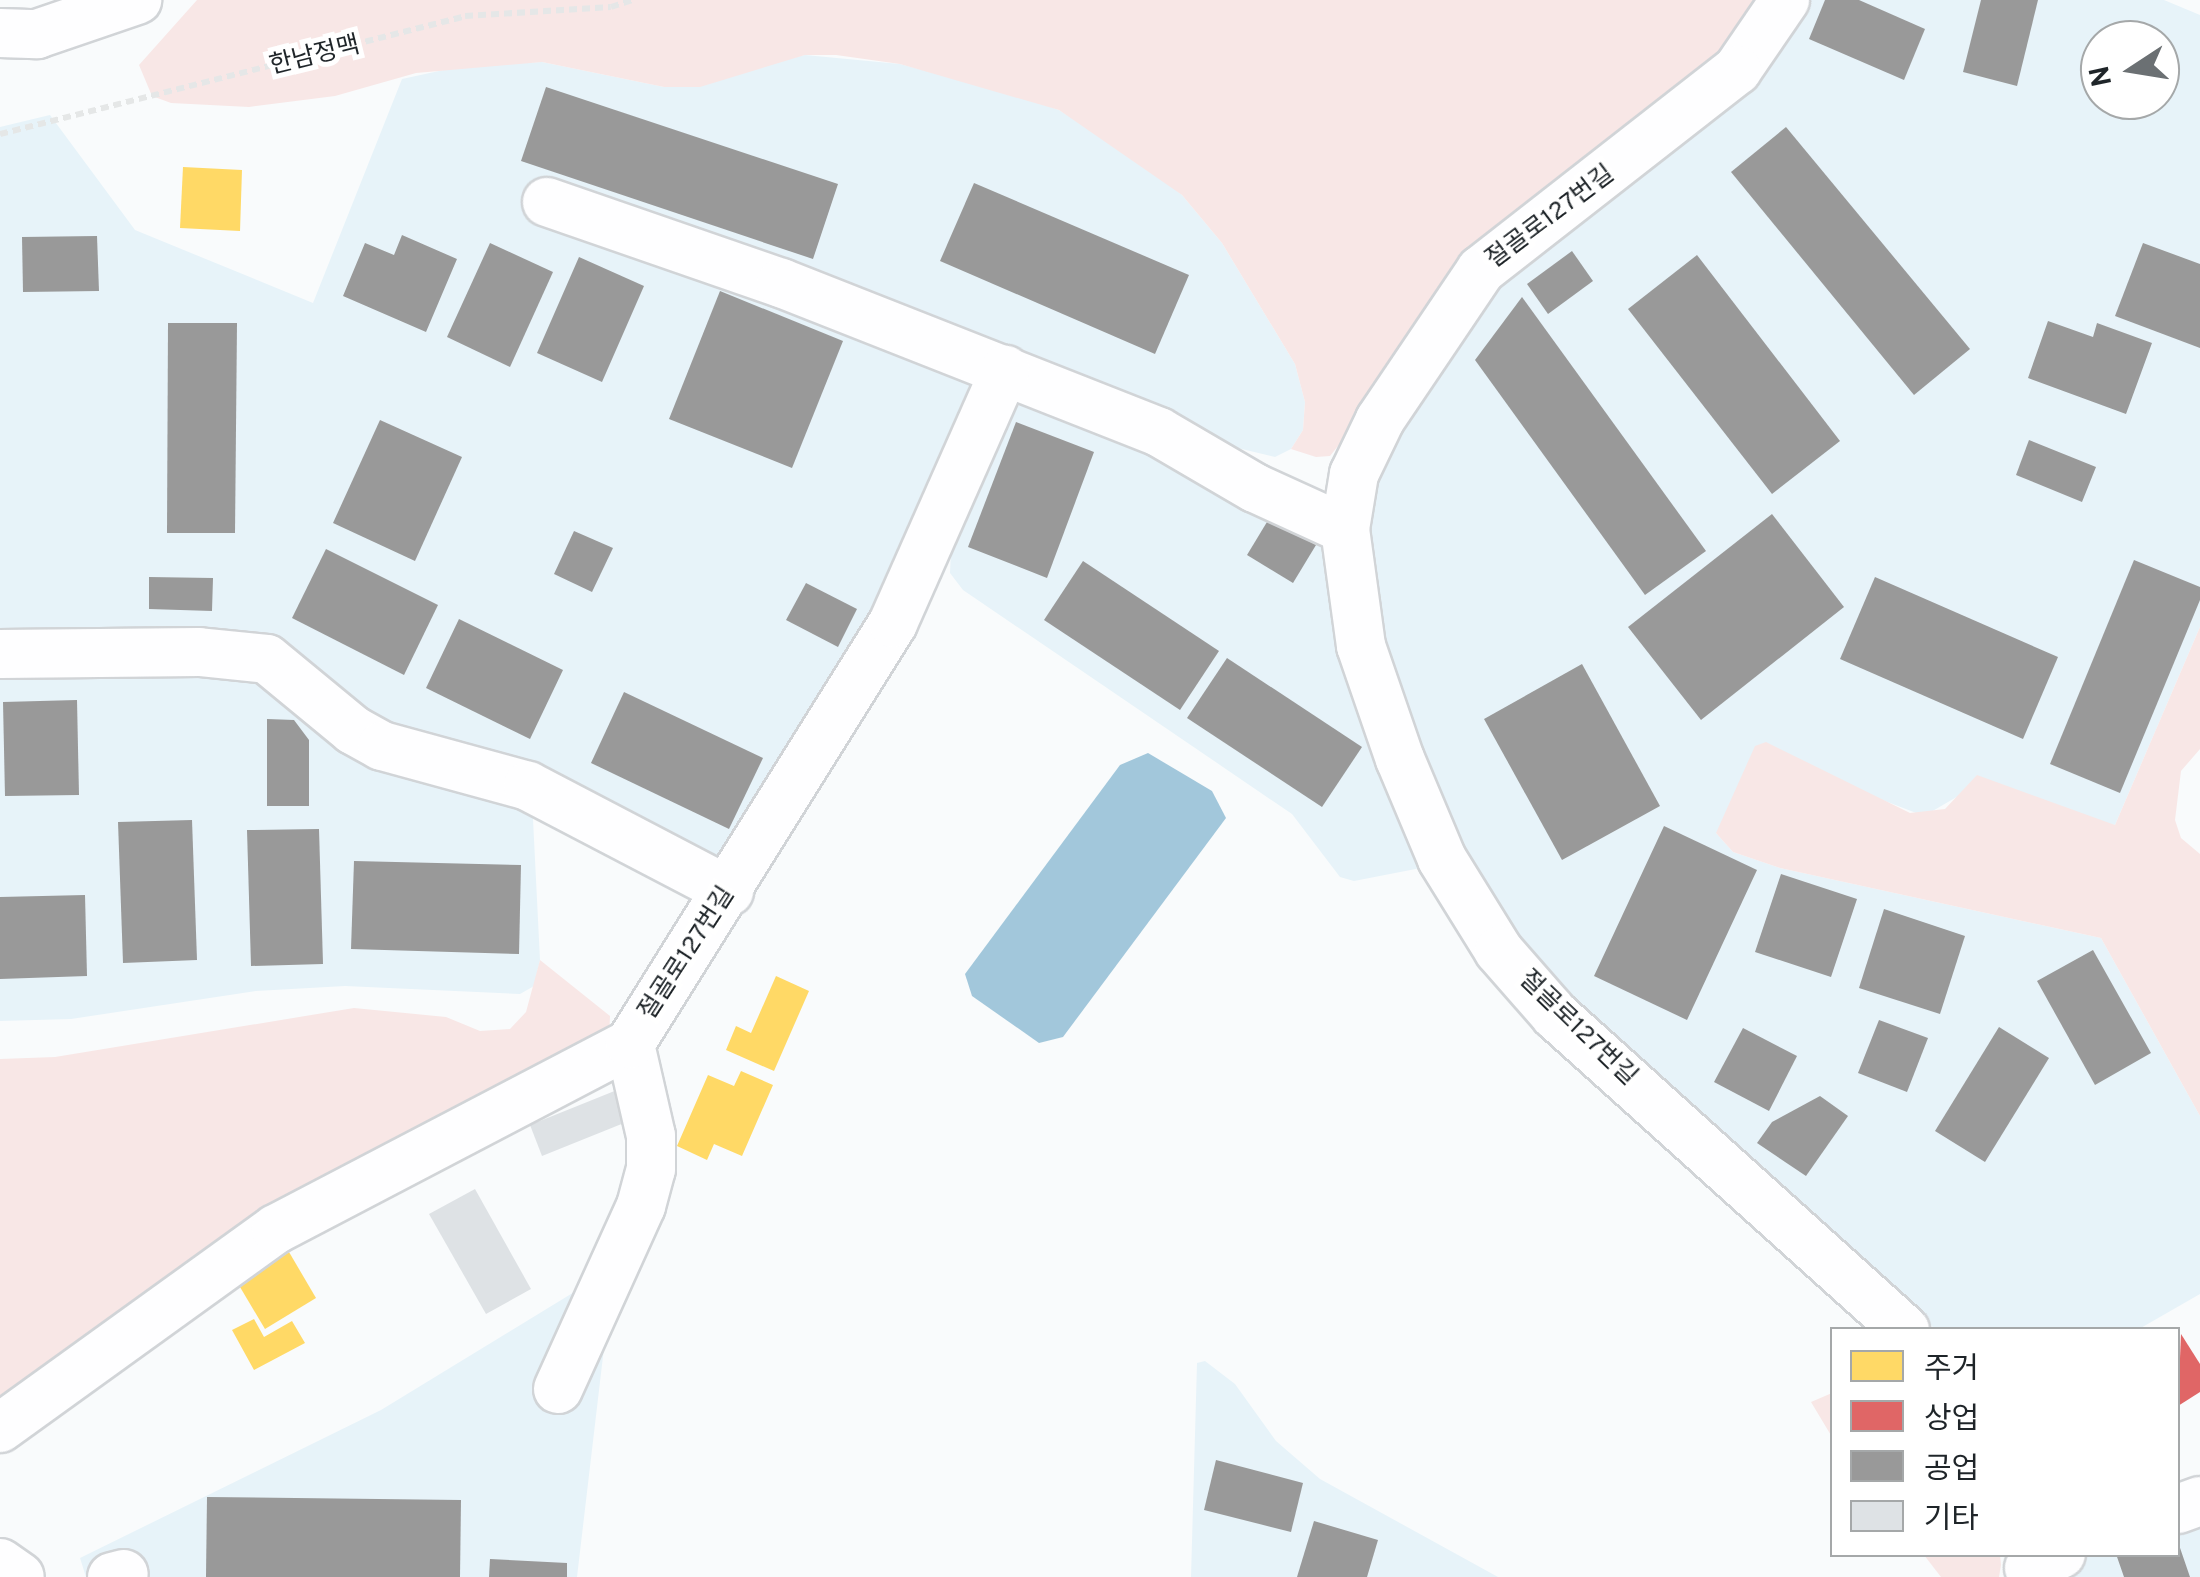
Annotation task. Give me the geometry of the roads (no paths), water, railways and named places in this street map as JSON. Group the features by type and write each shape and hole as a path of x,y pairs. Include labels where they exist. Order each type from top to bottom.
{"lane":[{"path":"0,32 36,34 138,0"},
{"name":"절골로127번길","path":"1785,0 1737,70 1482,270 1380,420 1354,474 1345,529 1361,646 1400,759 1442,859 1499,950 1555,1015 1901,1327"},
{"path":"547,202 1005,370 1159,432 1255,488 1345,529"},
{"name":"절골로127번길","path":"0,1428 276,1229 630,1044 729,891 908,596 1005,370"},
{"path":"0,654 200,652 267,659 382,746 528,786 729,891"},
{"path":"558,1388 642,1206 651,1169 651,1136 630,1044"},
{"path":"0,1563 20,1577"}],"water":[{"path":"1148,753 1212,791 1226,818 1063,1037 1039,1043 972,996 965,974 1120,765"}]}
